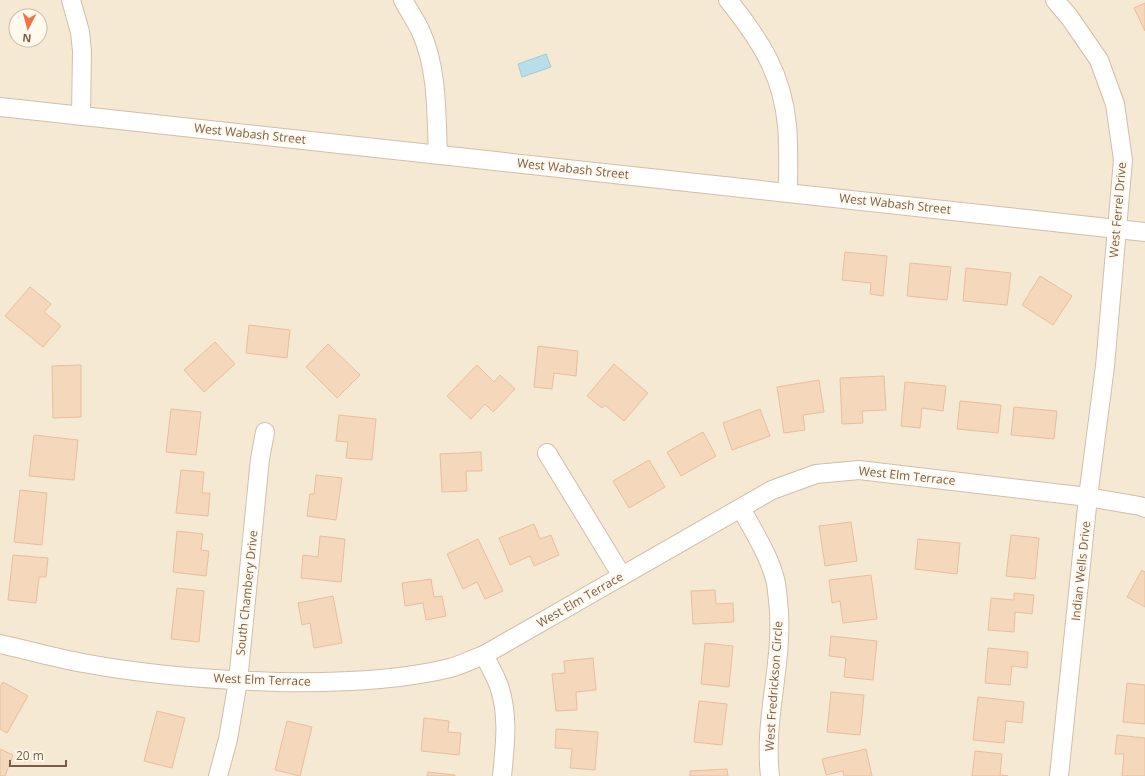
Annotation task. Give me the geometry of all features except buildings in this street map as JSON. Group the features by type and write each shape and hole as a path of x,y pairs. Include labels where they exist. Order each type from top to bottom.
{"street":[{"path":"71,0 80,32 82,51 81,116"},
{"path":"403,0 421,32 428,52 435,86 438,154"},
{"path":"728,0 756,36 770,60 777,77 785,108 787,127 788,193"},
{"name":"West Ferrel Drive","path":"1055,0 1070,18 1099,60 1115,104 1123,160 1105,366"},
{"name":"West Wabash Street","path":"0,107 1145,232"},
{"name":"Indian Wells Drive","path":"1059,776 1088,497 1105,366"},
{"name":"South Chambery Drive","path":"218,776 228,739 238,681 260,459 265,432"},
{"path":"547,454 622,576"},
{"name":"West Elm Terrace","path":"0,644 83,663 156,674 238,681 331,682 410,676 451,667 484,655 772,490 816,474 859,470 1088,497 1145,508"},
{"name":"West Fredrickson Circle","path":"741,508 767,555 776,580 780,613 779,651 769,742 770,776"},
{"path":"484,655 499,686 505,712 506,739 502,776"}],"shaded area":[{"path":"0,0 1145,0 1145,776 0,776"}],"water":[{"path":"546,54 551,67 522,77 518,64"}]}
